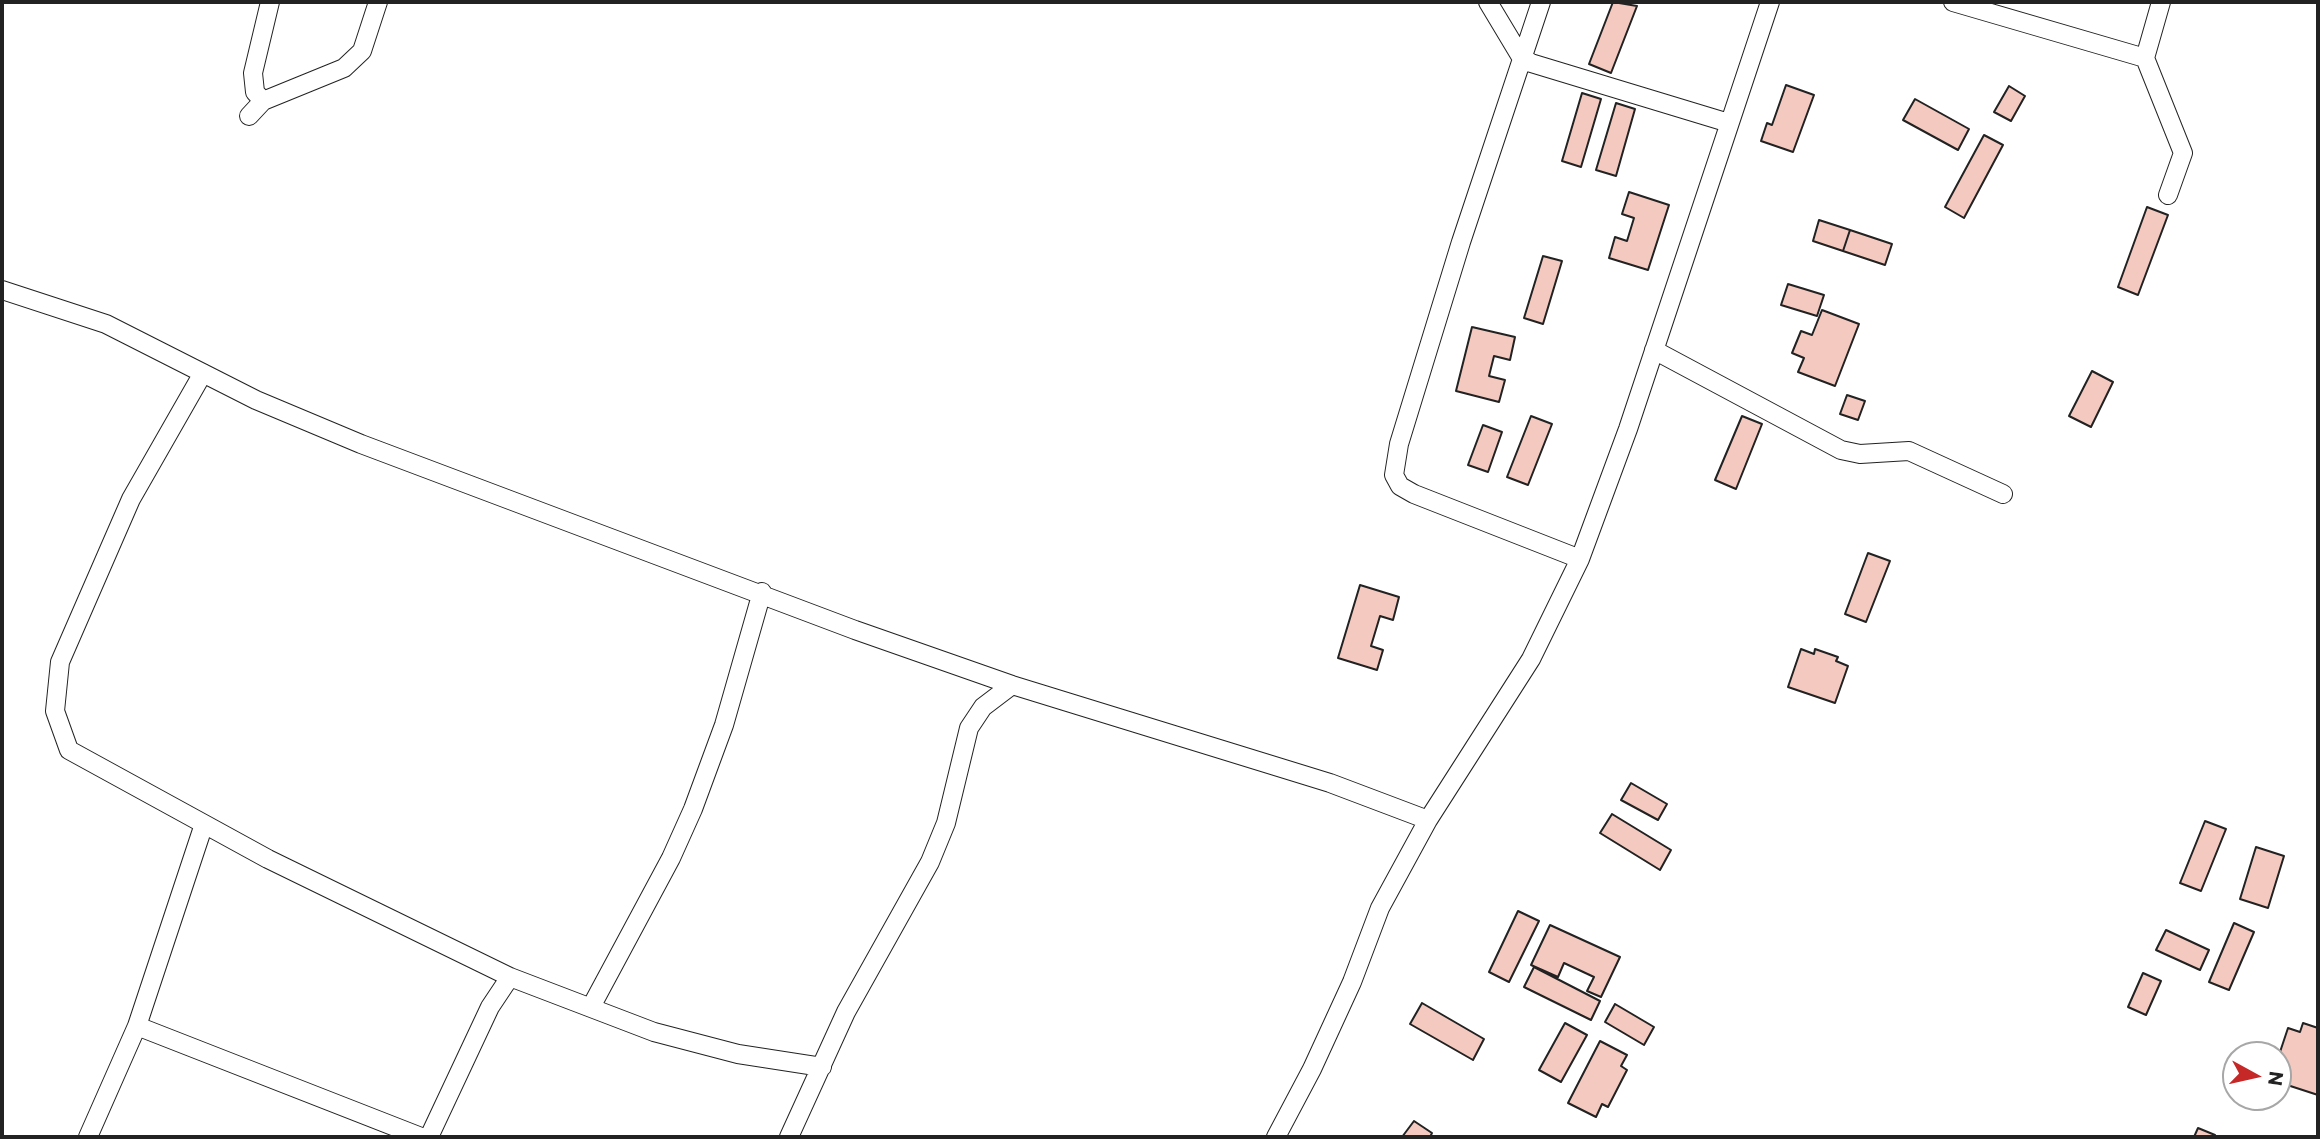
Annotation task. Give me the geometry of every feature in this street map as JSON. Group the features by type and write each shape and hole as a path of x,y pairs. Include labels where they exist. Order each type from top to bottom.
{"street":[{"path":"263,101 255,92 253,72 270,2"},
{"path":"249,116 263,101 344,68 362,51 378,2"},
{"path":"1488,2 1521,57 1729,122"},
{"path":"1541,2 1521,57 1399,444 1394,474 1401,486 1414,494 1580,559"},
{"path":"1276,1137 1312,1069 1352,982 1380,908 1429,820 1531,659 1580,559 1654,350 1770,2"},
{"path":"1953,2 2146,58"},
{"path":"2161,2 2146,58 2183,153 2168,195"},
{"path":"2,290 106,324 256,400 361,444 762,592 855,630 1012,685 1329,783 1429,820"},
{"path":"1654,350 1841,450 1860,454 1909,450 2003,494"},
{"path":"203,373 131,499 60,663 55,711 69,750 268,859 510,977 654,1032 705,1047 822,1067"},
{"path":"591,1007 671,859 693,809 724,725 762,592"},
{"path":"789,1137 876,955 930,862 946,823 969,728 983,707 1012,685"},
{"path":"88,1137 137,1026 204,824"},
{"path":"429,1137 490,1007 510,977"},
{"path":"137,1026 421,1137"}],"building":[{"path":"1613,2 1637,6 1611,73 1589,64"},
{"path":"1786,85 1814,95 1793,152 1761,141 1767,123 1772,125"},
{"path":"2009,86 2025,96 2011,121 1994,112"},
{"path":"1582,93 1601,99 1581,167 1562,161"},
{"path":"1915,99 1969,129 1958,150 1903,120"},
{"path":"1616,103 1635,109 1616,176 1596,170"},
{"path":"1984,135 2003,145 1964,218 1945,207"},
{"path":"1629,192 1669,205 1648,270 1609,258 1615,237 1627,241 1634,218 1622,214"},
{"path":"2147,207 2168,215 2138,295 2118,287"},
{"path":"1819,220 1850,230 1843,251 1813,241"},
{"path":"1850,230 1892,244 1885,265 1843,251"},
{"path":"1543,256 1562,261 1543,324 1524,318"},
{"path":"1788,284 1824,295 1817,316 1781,305"},
{"path":"1822,310 1859,324 1835,386 1798,372 1804,358 1792,353 1801,331 1812,335"},
{"path":"1472,327 1515,337 1510,360 1494,356 1489,376 1505,380 1499,402 1456,391"},
{"path":"2092,371 2113,382 2091,427 2069,416"},
{"path":"1847,395 1865,401 1858,420 1840,414"},
{"path":"1531,416 1552,424 1528,485 1507,477"},
{"path":"1742,416 1762,424 1736,489 1715,480"},
{"path":"1483,425 1502,432 1488,472 1468,465"},
{"path":"1868,553 1890,561 1866,622 1845,614"},
{"path":"1360,585 1399,597 1393,620 1380,616 1371,646 1383,650 1377,670 1338,658"},
{"path":"1801,649 1814,654 1815,649 1838,657 1836,661 1848,666 1835,703 1788,687"},
{"path":"1631,783 1667,804 1658,820 1621,800"},
{"path":"1612,814 1671,850 1660,870 1600,833"},
{"path":"2205,821 2226,829 2201,891 2180,883"},
{"path":"2256,847 2284,856 2268,908 2240,899"},
{"path":"1518,911 1539,921 1509,982 1489,972"},
{"path":"2234,923 2254,932 2229,990 2209,982"},
{"path":"1550,925 1620,957 1601,997 1587,991 1594,977 1564,963 1558,977 1531,965"},
{"path":"2166,930 2209,950 2200,970 2156,950"},
{"path":"1534,967 1600,1001 1591,1020 1524,987"},
{"path":"2143,973 2161,981 2146,1015 2128,1007"},
{"path":"1422,1003 1484,1039 1473,1060 1410,1024"},
{"path":"1615,1004 1654,1027 1644,1045 1605,1022"},
{"path":"1565,1023 1587,1035 1561,1082 1539,1070"},
{"path":"2303,1023 2318,1028 2318,1095 2292,1087 2292,1041 2284,1041 2288,1028 2300,1032"},
{"path":"1600,1041 1627,1055 1621,1066 1627,1070 1608,1107 1602,1104 1596,1117 1568,1103"},
{"path":"1414,1121 1432,1133 1430,1137 1402,1137"},
{"path":"2198,1128 2215,1135 2194,1137"}]}
